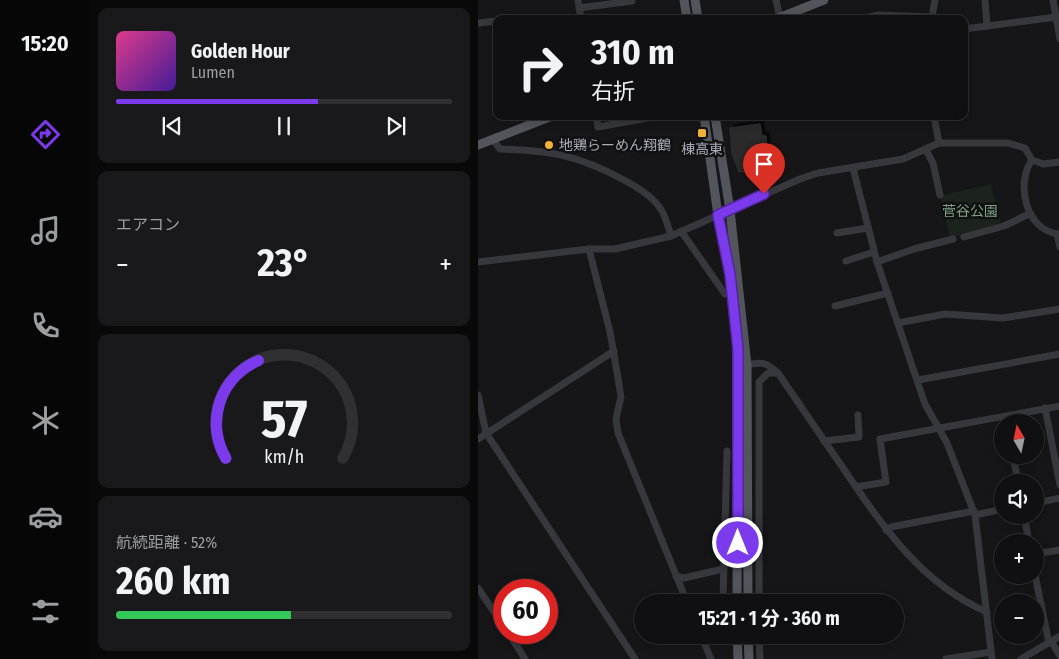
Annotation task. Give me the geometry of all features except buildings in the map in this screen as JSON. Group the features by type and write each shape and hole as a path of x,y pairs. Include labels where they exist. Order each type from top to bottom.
{"main road":[{"path":"684,0 686,15"},
{"path":"695,0 697,15"},
{"path":"786,15 824,0"},
{"path":"478,145 542,120"},
{"path":"705,120 718,215 730,274 738,349 737,594"},
{"path":"716,120 730,210 747,365 748,594"},
{"path":"737,644 738,659"},
{"path":"748,644 749,659"}],"street":[{"path":"578,0 580,15"},
{"path":"776,0 778,15"},
{"path":"935,0 935,15"},
{"path":"985,0 988,26"},
{"path":"1053,0 1060,39"},
{"path":"579,8 632,1"},
{"path":"968,28 1056,18"},
{"path":"478,24 493,21"},
{"path":"597,120 598,127 636,120"},
{"path":"935,120 939,143"},
{"path":"494,140 500,149 549,152 593,163 627,181 660,206 671,236"},
{"path":"478,262 589,249 633,246 671,236 782,186 818,173 904,159 939,143 1015,144 1025,148 1032,160 1043,164 1060,162"},
{"path":"926,150 933,163 940,196"},
{"path":"1032,160 1026,169 1026,205 1029,214 1044,229 1058,234 1060,247"},
{"path":"853,168 877,262 925,404 939,428 974,513 992,655 946,659"},
{"path":"964,237 1004,226 1029,214"},
{"path":"838,233 868,228"},
{"path":"681,231 725,294"},
{"path":"877,262 914,249 954,239"},
{"path":"589,249 614,351 621,397 616,419 618,433 684,594"},
{"path":"846,261 874,252"},
{"path":"835,306 888,293"},
{"path":"898,324 939,314 1003,318 1060,310"},
{"path":"478,439 614,351"},
{"path":"918,380 1060,354"},
{"path":"747,365 760,362 768,363 778,373 886,530 909,557 960,597 987,612"},
{"path":"759,594 759,382 768,373 778,373"},
{"path":"478,394 486,433 635,659"},
{"path":"1024,414 1060,406"},
{"path":"1045,408 1060,485"},
{"path":"824,441 859,437 858,415"},
{"path":"856,487 886,482 880,440 939,428 994,421"},
{"path":"723,594 727,451"},
{"path":"1044,501 1060,498"},
{"path":"886,530 891,527 994,510"},
{"path":"1044,553 1060,550"},
{"path":"676,576 684,578 723,569"},
{"path":"1037,584 1050,642 1060,656"},
{"path":"478,588 493,610"},
{"path":"1021,659 1060,636"},
{"path":"516,644 525,659"},
{"path":"705,644 711,659"},
{"path":"759,644 760,659"}],"green space":[{"name":"菅谷公園","path":"991,184 1001,225 950,238 940,196"}],"place":[{"name":"棟高東","path":"702,133"},
{"name":"地鶏らーめん翔鶴","path":"549,145"}],"route":[{"path":"738,543 738,349 730,274 718,215 764,194"}]}
